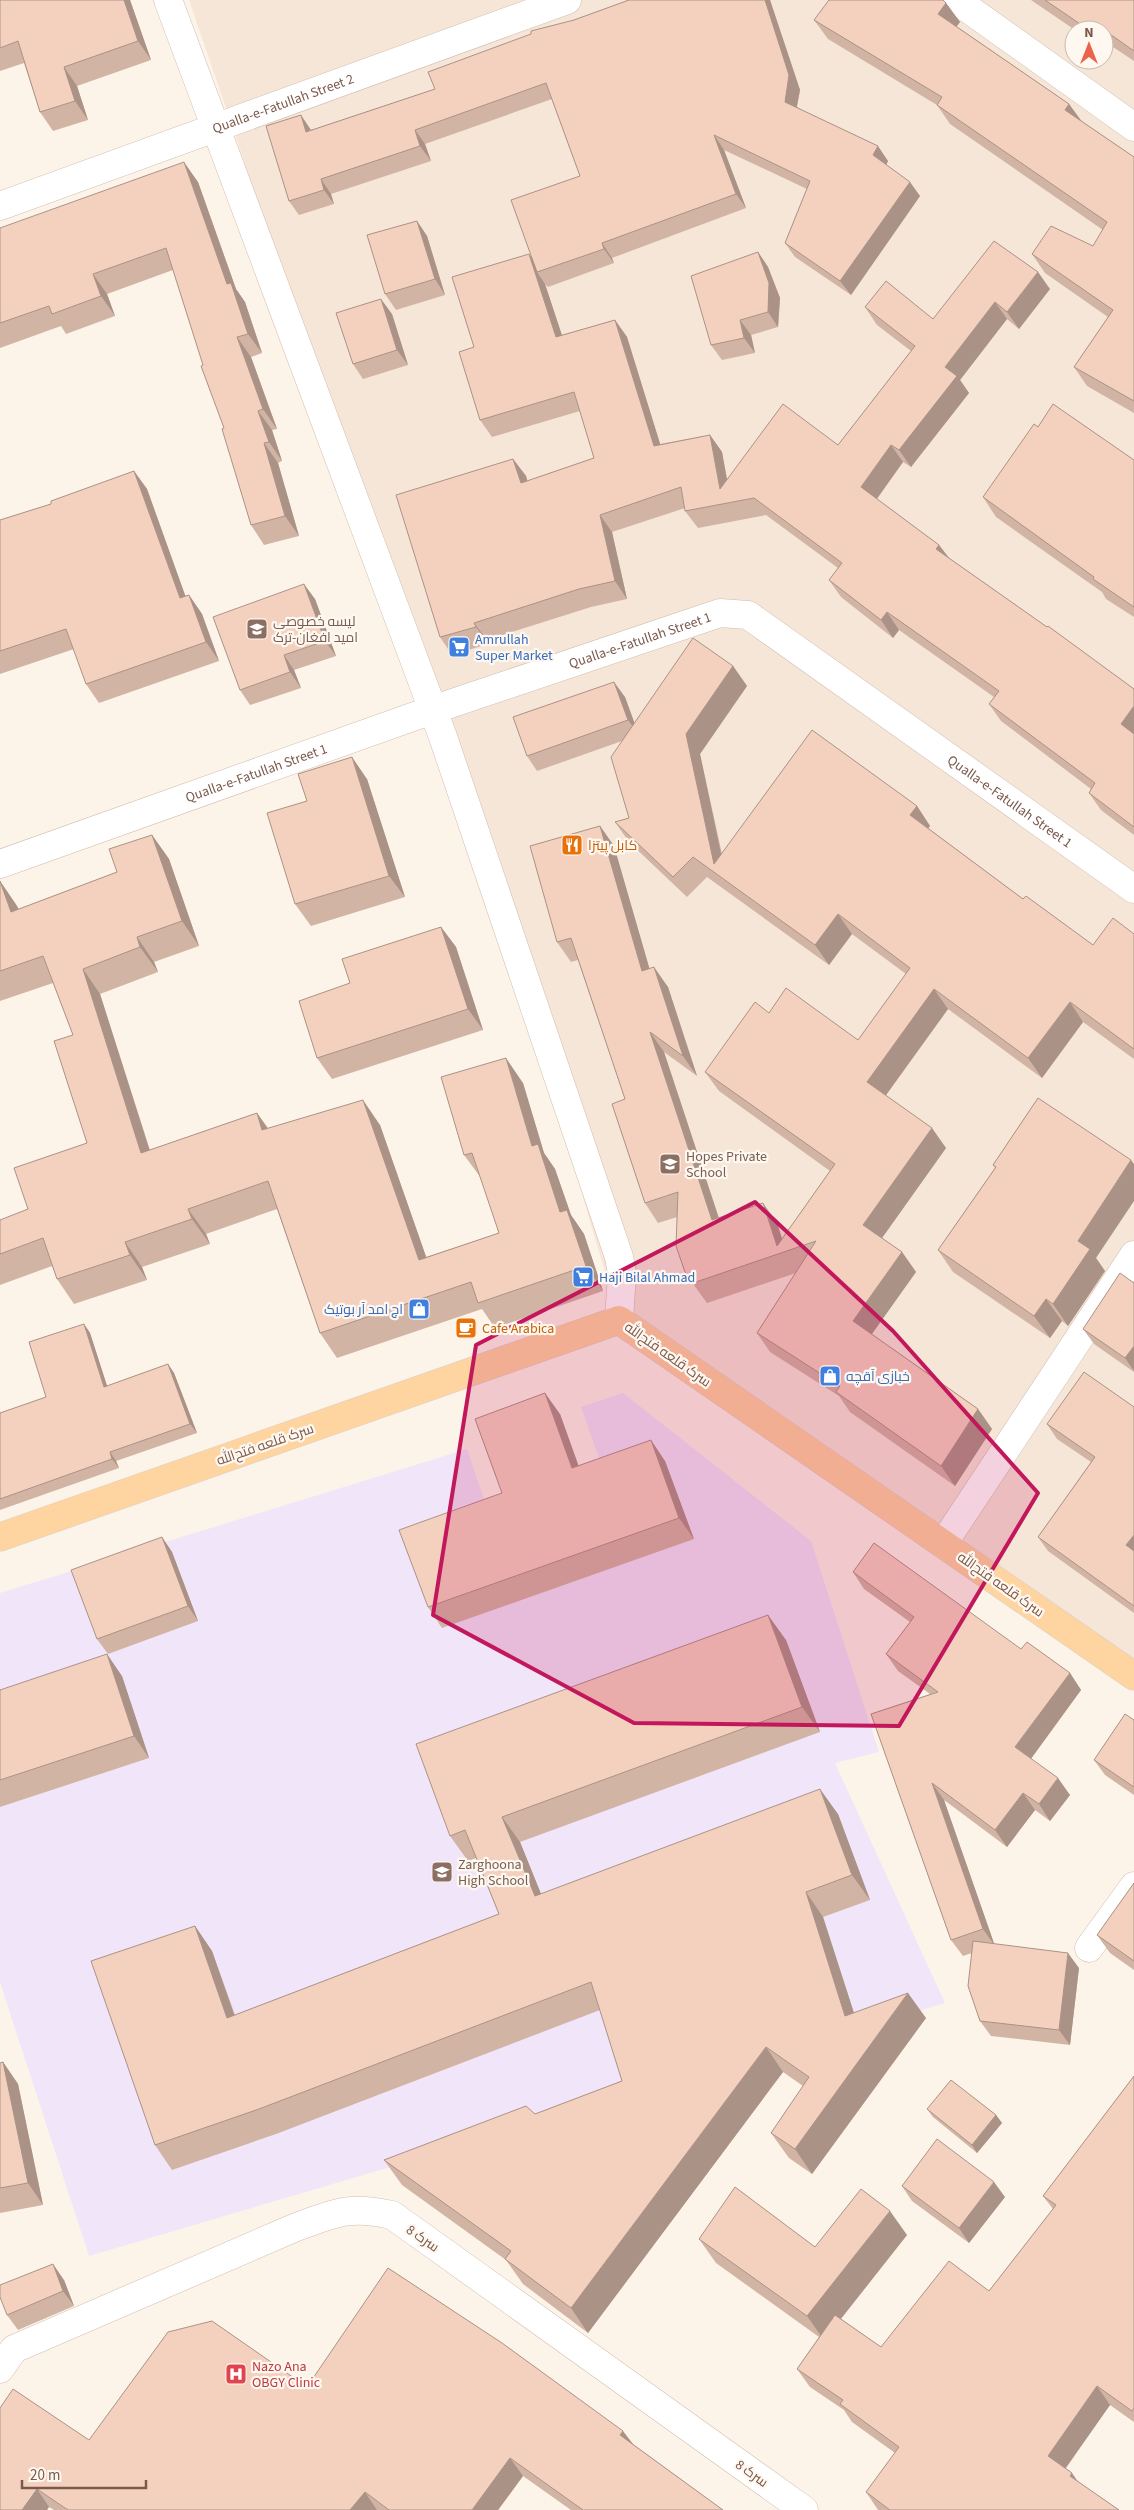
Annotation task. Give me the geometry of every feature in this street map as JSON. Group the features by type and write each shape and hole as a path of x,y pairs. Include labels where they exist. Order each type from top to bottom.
{"main road":[{"name":"سرک قلعه فتح‌الله","path":"0,1537 619,1320 1134,1676"}],"street":[{"path":"168,0 432,710 620,1257 622,1273 619,1320"},
{"name":"Qualla-e-Fatullah Street 2","path":"0,206 567,0"},
{"path":"956,0 1134,127"},
{"name":"Qualla-e-Fatullah Street 1","path":"0,864 432,710 720,613 748,615 1134,889"},
{"path":"943,1544 1134,1255"},
{"path":"1089,1948 1134,1886"},
{"name":"سرک 8","path":"0,2369 14,2349 294,2228 341,2211 366,2209 392,2216 804,2510"}],"highlighted area":[{"path":"755,1202 893,1331 1038,1493 899,1726 634,1723 433,1615 476,1345"}],"shaded area":[{"path":"189,0 1134,0 1134,1681 619,1320 492,886"},
{"name":"Zarghoona High School","path":"623,1393 811,1541 879,1752 835,1763 945,2003 89,2256 0,1982 0,1593 467,1449 485,1502 600,1461 581,1407"}],"building":[{"path":"0,0 124,0 138,41 64,67 75,101 40,112 18,41 0,48"},
{"path":"629,0 765,0 789,75 785,102 878,146 873,155 910,182 840,281 785,243 810,181 714,135 736,194 602,243 604,249 537,272 511,200 580,176 546,83 415,130 420,146 321,179 324,190 289,201 266,126 301,115 306,132 435,89 428,72 531,34 531,31 574,20"},
{"path":"829,0 943,0 946,3 938,14 1069,104 1065,110 1134,157 1134,401 1074,367 1113,310 1032,254 1051,226 1093,246 1107,222 937,105 942,97 814,20"},
{"path":"1045,0 1134,0 1134,51 1114,37 1114,20 1074,20"},
{"path":"184,162 227,284 231,283 248,334 237,337 263,409 258,411 269,442 264,443 285,516 251,525 222,429 224,428 201,366 203,365 166,248 93,274 101,296 52,314 49,306 0,323 0,228"},
{"path":"417,221 435,279 385,294 367,235"},
{"path":"994,241 1038,272 1007,312 995,302 945,367 957,376 899,450 891,445 861,487 939,545 936,549 1048,626 1134,689 1134,706 1121,724 1134,734 1134,827 1089,793 1095,783 989,704 999,691 887,612 881,620 829,580 842,563 754,498 685,511 681,487 600,515 615,581 579,589 474,623 476,627 440,637 396,495 513,459 521,483 594,458 574,392 480,420 459,352 474,347 452,277 529,254 556,337 615,320 654,446 710,435 720,489 783,404 838,445 915,346 865,307 886,281 933,319"},
{"path":"758,252 769,283 768,312 740,320 744,338 711,345 691,276"},
{"path":"381,299 397,350 353,364 336,313"},
{"path":"1053,404 1134,460 1134,607 1093,579 1094,577 983,497 1034,424 1038,427"},
{"path":"134,471 180,598 189,595 206,642 86,684 66,629 0,651 0,520 51,504 51,501"},
{"path":"304,584 325,641 284,655 290,672 240,690 213,617"},
{"path":"693,638 733,666 686,734 714,864 812,730 917,806 910,815 1023,899 1026,896 1093,945 1113,918 1134,934 1134,1049 1070,1002 1028,1058 934,989 867,1082 932,1128 863,1225 902,1252 853,1321 978,1409 941,1466 836,1392 840,1386 757,1333 816,1241 693,1283 685,1272 676,1246 678,1192 645,1203 612,1104 625,1099 571,938 557,942 530,846 600,826 642,971 654,967 683,1056 650,1032 712,1220 763,1203 777,1246 835,1164 705,1072 755,1002 769,1013 786,988 858,1040 910,968 838,914 815,945 693,857 673,877 615,822 629,818 611,757"},
{"path":"614,682 628,720 527,756 513,717"},
{"path":"352,757 389,876 295,904 267,813 307,801 298,774"},
{"path":"152,835 182,921 137,937 140,947 83,969 141,1153 257,1113 262,1130 363,1100 419,1260 499,1233 472,1153 464,1155 441,1077 506,1058 532,1146 538,1144 560,1212 567,1210 586,1266 478,1303 471,1282 320,1333 268,1181 188,1209 192,1219 125,1242 130,1255 57,1279 43,1238 0,1254 0,1220 28,1209 14,1168 87,1143 54,1041 73,1035 43,956 0,971 0,881 11,912 117,872 109,849"},
{"path":"441,927 468,1009 317,1058 299,1001 350,983 342,959"},
{"path":"1038,1098 1131,1160 1078,1241 1090,1249 1053,1304 1046,1299 1034,1316 938,1250 996,1167 993,1165"},
{"path":"1120,1273 1134,1283 1134,1346 1125,1358 1083,1329"},
{"path":"84,1324 104,1387 168,1364 190,1424 110,1452 112,1459 0,1499 0,1413 46,1397 29,1342"},
{"path":"1084,1372 1134,1407 1134,1535 1126,1545 1134,1551 1134,1606 1038,1537 1095,1457 1047,1424"},
{"path":"545,1393 572,1468 651,1440 679,1518 428,1607 399,1530 502,1493 475,1419"},
{"path":"162,1537 188,1606 97,1639 71,1570"},
{"path":"874,1543 1021,1649 1027,1642 1070,1673 1015,1747 1058,1778 1039,1804 1023,1793 995,1830 932,1783 983,1929 951,1940 871,1714 938,1692 886,1654 914,1617 853,1572"},
{"path":"768,1615 802,1707 502,1817 535,1896 820,1789 852,1875 806,1892 845,2016 908,1993 795,2149 771,2133 809,2077 766,2047 571,2308 505,2259 511,2251 384,2160 526,2106 535,2114 622,2081 591,1982 259,2109 155,2145 91,1961 195,1926 227,2018 499,1914 465,1830 450,1836 416,1744"},
{"path":"107,1654 134,1736 0,1780 0,1690"},
{"path":"1125,1714 1134,1720 1134,1787 1094,1760"},
{"path":"1134,1883 1134,1961 1097,1935"},
{"path":"973,1941 1068,1953 1059,2030 980,2021 968,1986"},
{"path":"3,2062 28,2183 0,2188 0,2063"},
{"path":"1134,2076 1134,2408 1132,2411 1097,2386 1048,2456 1072,2473 1070,2476 1119,2510 890,2510 866,2492 899,2447 840,2404 843,2400 797,2369 835,2315 881,2347 949,2261 989,2291 1056,2205 1043,2196"},
{"path":"951,2080 996,2115 972,2145 927,2109"},
{"path":"937,2139 994,2182 959,2228 902,2186"},
{"path":"735,2187 815,2247 861,2189 890,2211 807,2316 699,2239"},
{"path":"53,2264 63,2291 7,2315 0,2297 0,2285"},
{"path":"388,2268 502,2343 623,2431 620,2435 723,2510 583,2510 510,2458 472,2510 389,2510 365,2492 350,2510 68,2510 37,2489 22,2510 0,2510 0,2408 13,2389 89,2440 168,2332 212,2321 307,2387"}],"place":[{"name":"لیسه خصوصی امید افغان-ترک","path":"257,629"},
{"name":"Amrullah Super Market","path":"459,647"},
{"name":"کابل پیتزا","path":"572,845"},
{"name":"Hopes Private School","path":"670,1164"},
{"name":"Haji Bilal Ahmad","path":"583,1277"},
{"name":"اچ امد آر بوتیک","path":"419,1309"},
{"name":"Cafe Arabica","path":"466,1328"},
{"name":"خبازی آقچه","path":"830,1376"},
{"name":"Zarghoona High School","path":"442,1872"},
{"name":"Nazo Ana OBGY Clinic","path":"236,2374"}]}
